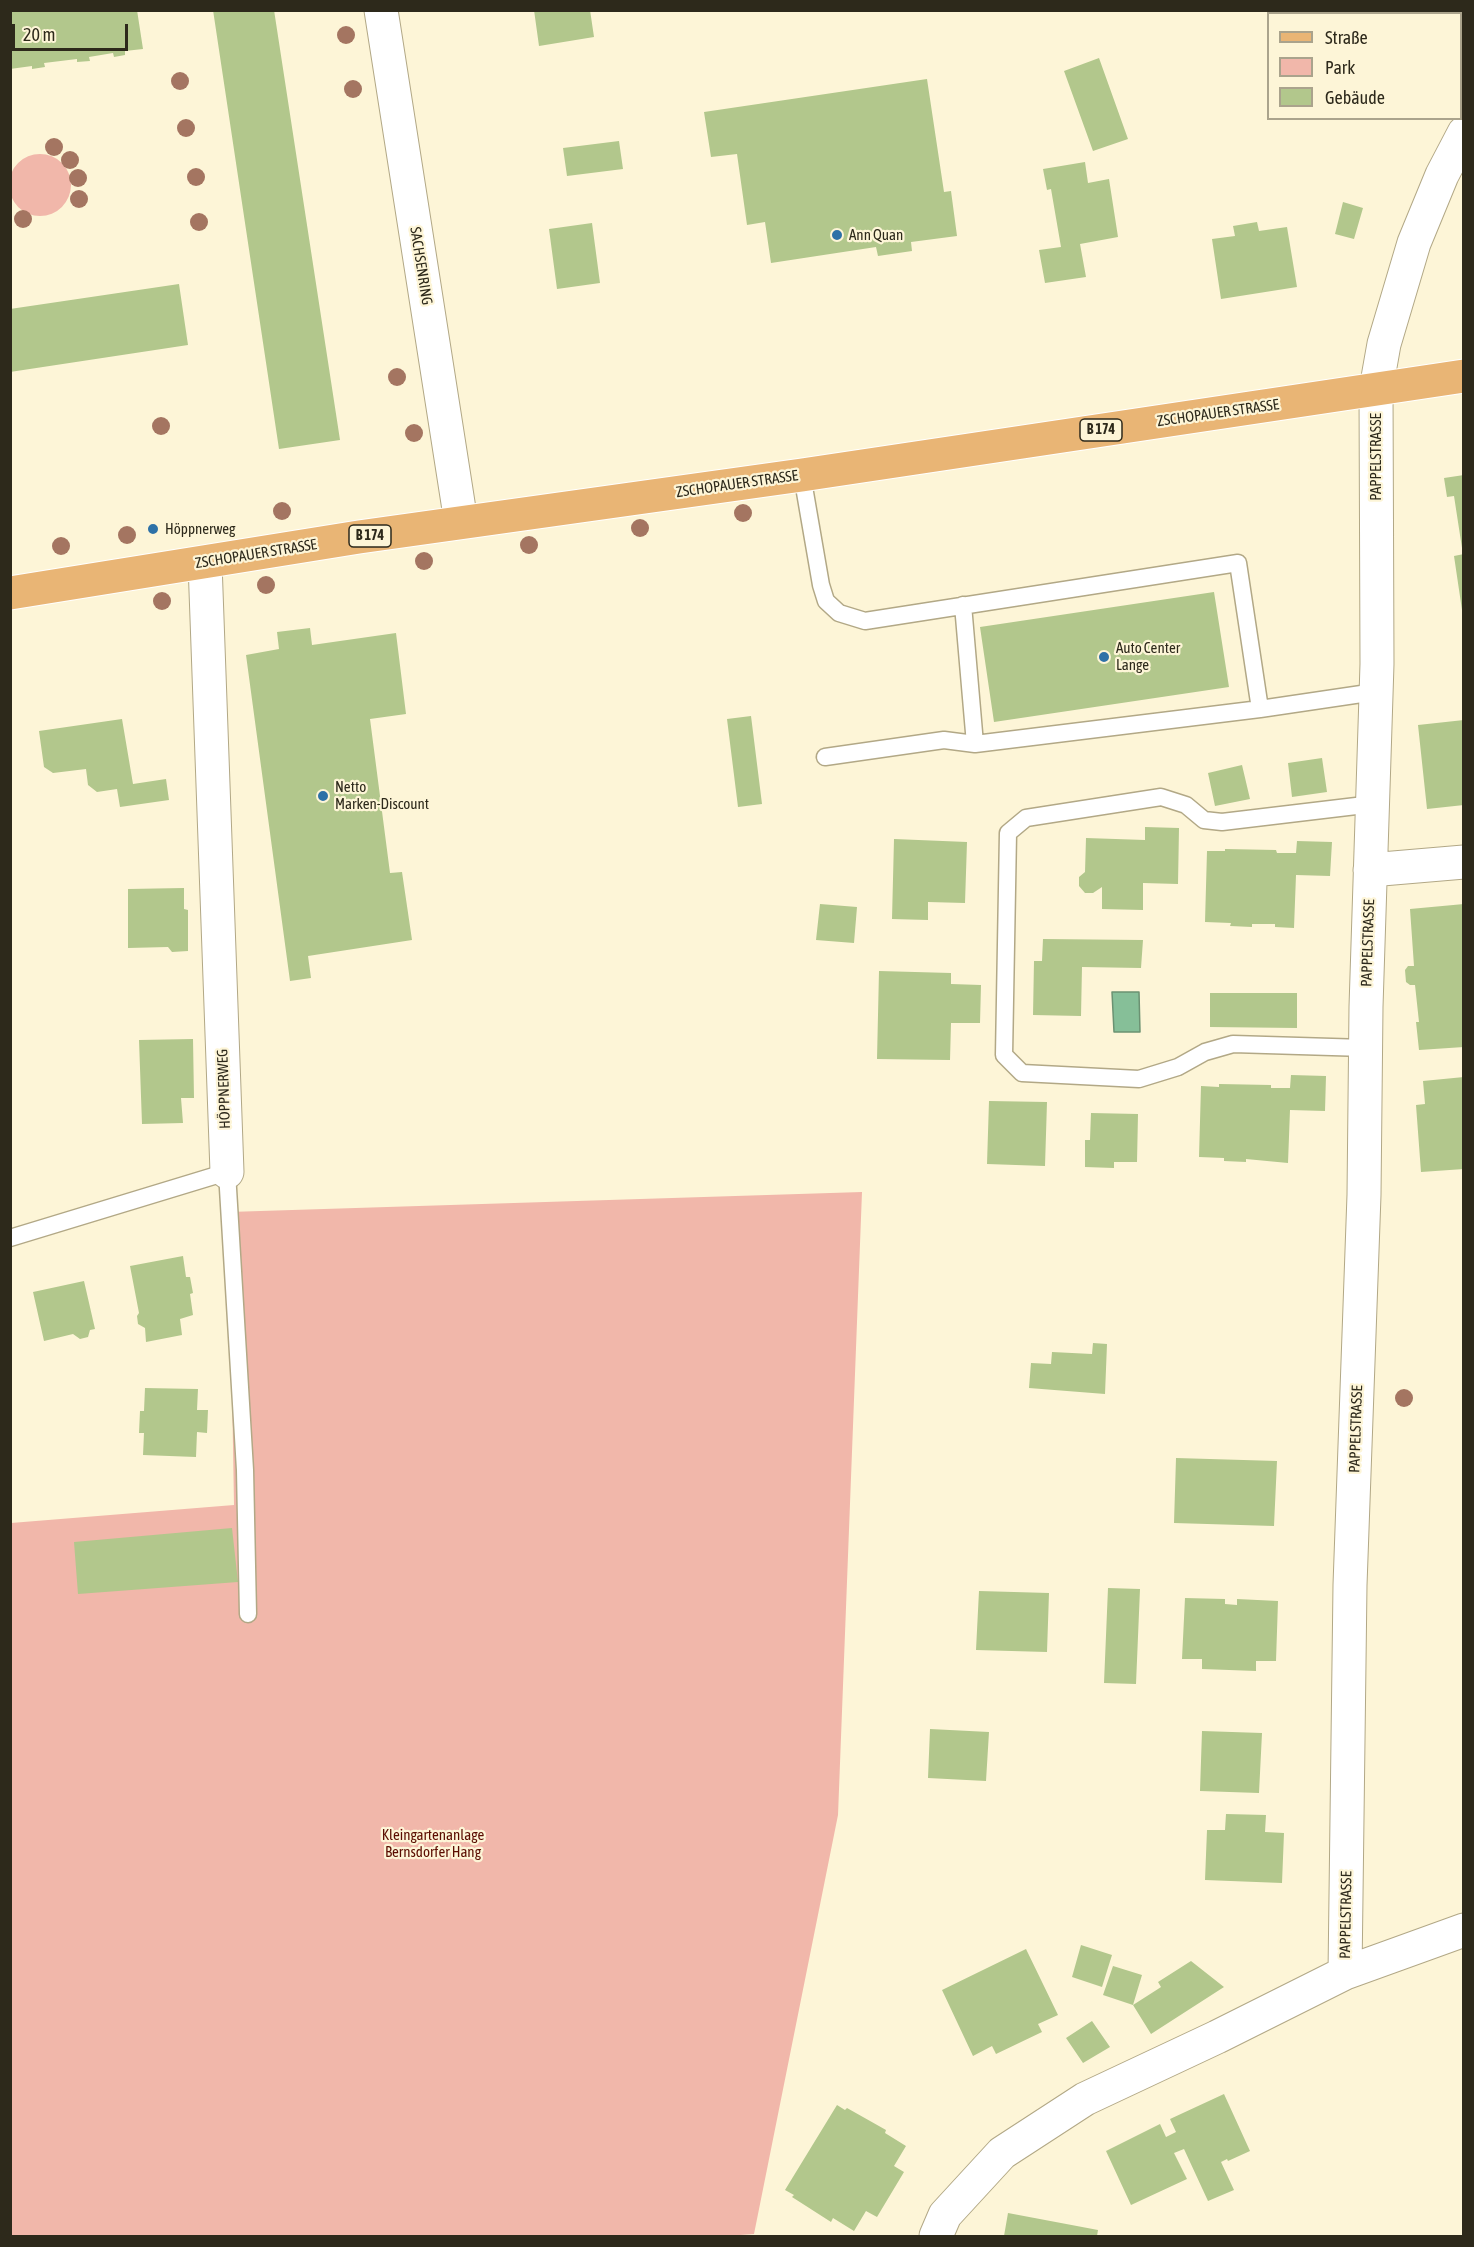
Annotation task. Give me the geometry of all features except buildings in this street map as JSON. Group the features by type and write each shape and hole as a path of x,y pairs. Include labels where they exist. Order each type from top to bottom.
{"main road":[{"name":"ZSCHOPAUER STRASSE","path":"10,593 461,522 802,475 1464,376"}],"street":[{"name":"SACHSENRING","path":"381,10 461,522"},
{"name":"PAPPELSTRASSE","path":"936,2236 945,2215 1002,2152 1085,2099 1346,1973 1350,1585 1364,1195 1365,1048 1373,804 1376,389 1384,344 1414,243 1442,175 1464,133"},
{"name":"HÖPPNERWEG","path":"205,563 227,1172"},
{"path":"1370,870 1464,862"},
{"path":"1346,1973 1464,1930"}],"lane":[{"path":"802,475 821,585 826,601 839,613 865,621 1239,563 1260,709"},
{"path":"963,605 975,744"},
{"path":"825,757 944,740 975,744 1260,709 1375,692"},
{"path":"1365,1048 1233,1044 1205,1052 1178,1067 1139,1079 1022,1073 1004,1055 1008,833 1026,818 1161,797 1186,804 1204,820 1222,822 1373,804"},
{"path":"10,1238 227,1172"},
{"name":"HÖPPNERWEG","path":"227,1172 245,1470 248,1614"}],"green space":[{"path":"34,154 46,154 62,163 69,173 71,185 69,197 62,207 46,216 34,216 23,211 14,202 9,191 9,179 14,168 23,159"},
{"name":"Kleingartenanlage Bernsdorfer Hang","path":"862,1192 838,1815 754,2234 727,2236 11,2236 11,1523 234,1505 229,1212"}],"shaded area":[{"path":"1112,992 1139,992 1140,1032 1114,1032"}],"place":[{"name":"Ann Quan","path":"837,235"},
{"name":"Höppnerweg","path":"153,529"},
{"name":"Auto Center Lange","path":"1104,657"},
{"name":"Netto Marken-Discount","path":"323,796"}]}
